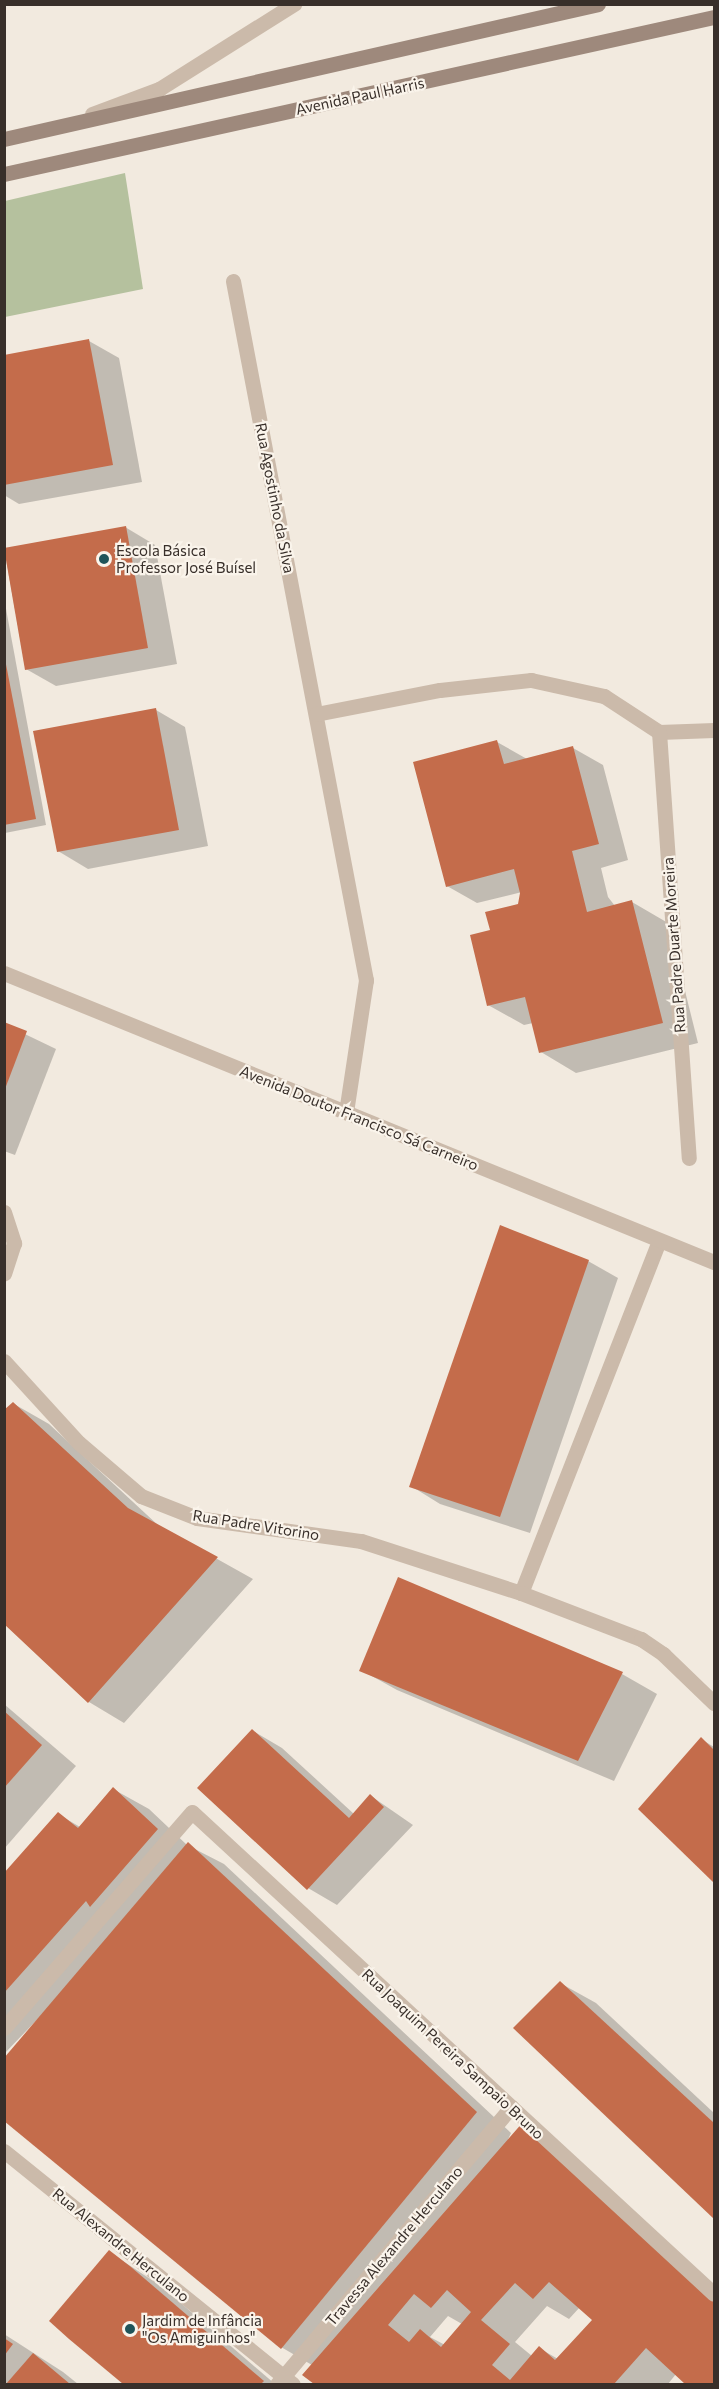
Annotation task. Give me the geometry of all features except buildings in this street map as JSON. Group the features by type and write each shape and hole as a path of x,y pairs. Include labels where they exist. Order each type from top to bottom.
{"main road":[{"path":"4,139 598,4"},
{"name":"Avenida Paul Harris","path":"4,174 714,17"}],"street":[{"path":"65,125 159,89 294,4"},
{"name":"Rua Agostinho da Silva","path":"233,281 366,980 346,1113"},
{"path":"316,714 440,690 531,680 604,696 659,732 714,729"},
{"name":"Rua Padre Duarte Moreira","path":"659,732 689,1158"},
{"name":"Avenida Doutor Francisco Sá Carneiro","path":"4,973 714,1262"},
{"path":"4,1212 14,1243 4,1273"},
{"path":"521,1593 659,1241"},
{"name":"Rua Padre Vitorino","path":"4,1362 79,1443 141,1496 197,1518 362,1540 521,1593 640,1639 663,1654 714,1702"},
{"name":"Rua Joaquim Pereira Sampaio Bruno","path":"4,2028 192,1812 714,2294"},
{"name":"Travessa Alexandre Herculano","path":"284,2382 511,2107"},
{"name":"Rua Alexandre Herculano","path":"4,2151 284,2382"}],"green space":[{"path":"125,173 143,289 5,317 5,201"}],"place":[{"name":"Escola Básica Professor José Buísel","path":"104,559"},
{"name":"Jardim de Infância \"Os Amiguinhos\"","path":"130,2329"}]}
